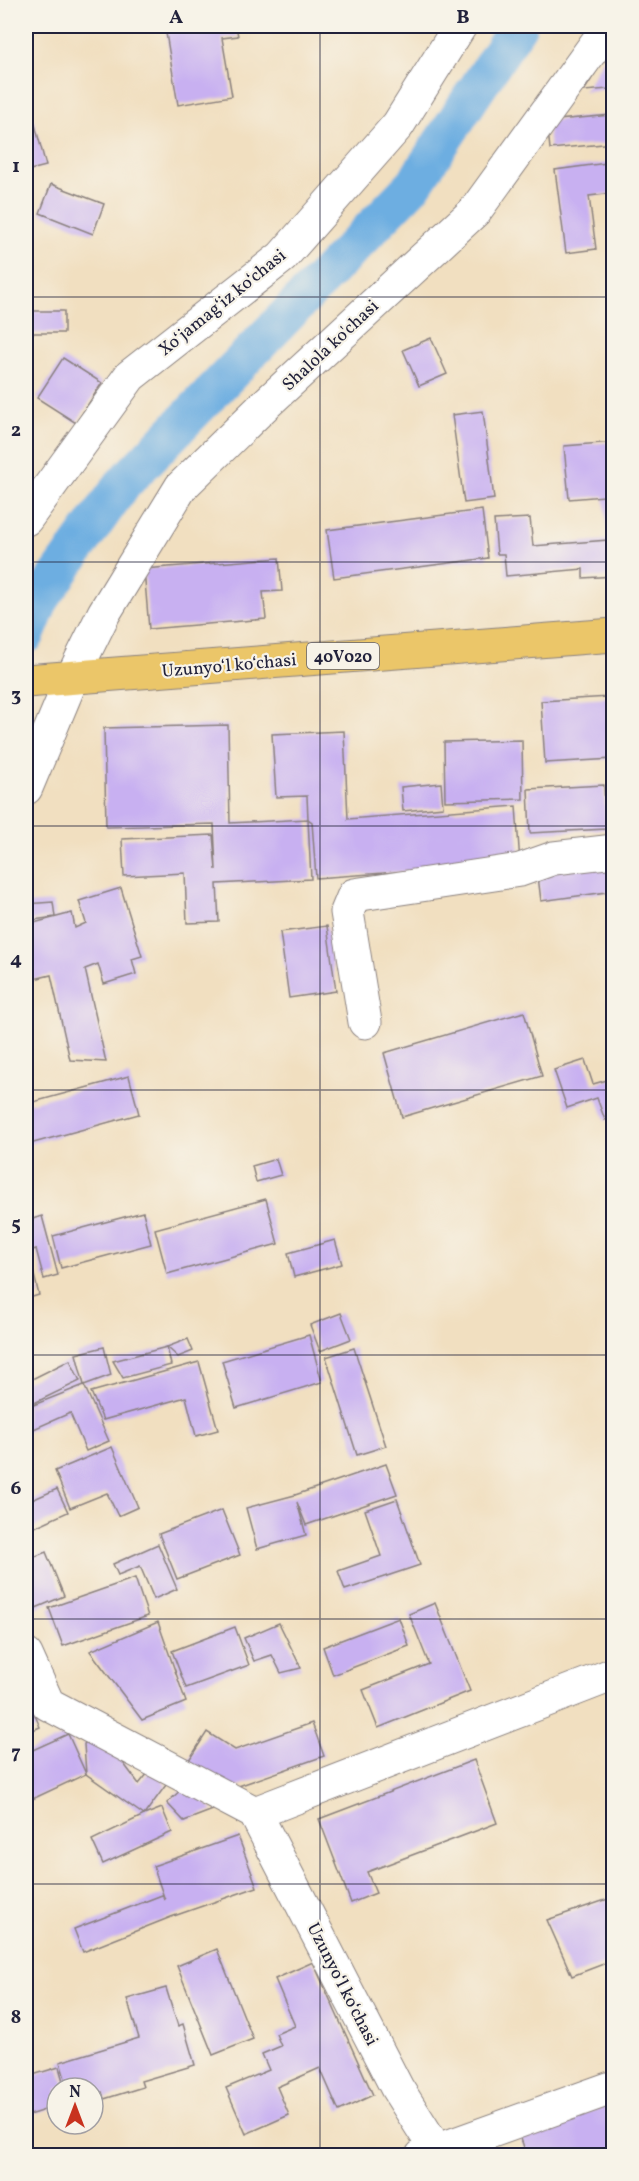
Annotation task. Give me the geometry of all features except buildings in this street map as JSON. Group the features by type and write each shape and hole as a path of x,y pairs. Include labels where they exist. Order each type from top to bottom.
{"main road":[{"name":"Uzunyoʻl koʻchasi","path":"72,678 614,635"},
{"name":"40V020","path":"26,681 72,678"}],"street":[{"name":"Xoʻjamagʻiz koʻchasi","path":"26,519 130,375 282,257 398,125 460,26"},
{"name":"Shalola ko'chasi","path":"72,678 104,613 181,487 267,403 475,211 609,26"},
{"path":"26,788 72,678"},
{"path":"365,1023 347,912 354,895 520,870 554,858 614,851"},
{"path":"26,1655 48,1704 255,1813 614,1674"},
{"name":"Uzunyoʻl koʻchasi","path":"255,1813 433,2154 614,2087"}],"waterway":[{"path":"26,635 41,599 122,485 414,184 518,26"}]}
